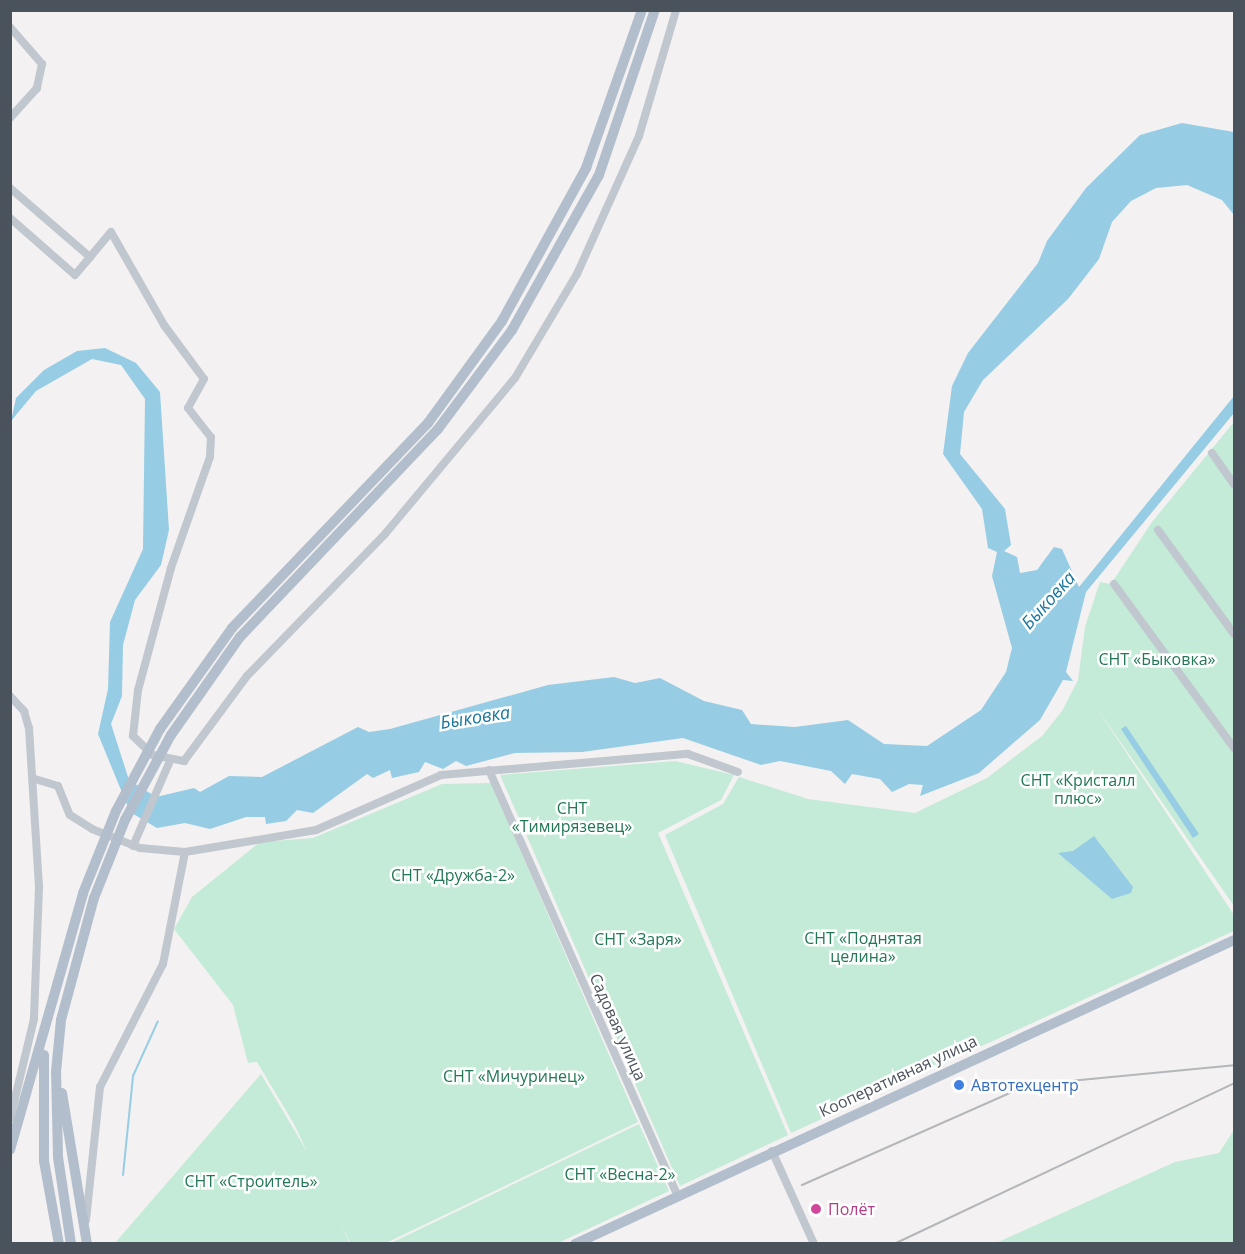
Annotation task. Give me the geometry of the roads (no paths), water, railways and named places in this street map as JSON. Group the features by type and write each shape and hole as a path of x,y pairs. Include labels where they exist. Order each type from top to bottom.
{"main road":[{"path":"10,1150 83,893 116,811 160,729 232,628 420,432 502,321 586,168 642,10"},
{"path":"71,1244 64,1210 56,1100 64,1007 94,898 125,820 171,735 240,637 438,429 512,330 599,175 655,10"},
{"name":"Кооперативная улица","path":"575,1244 772,1151 1234,940"},
{"path":"64,1007 61,1089 86,1240"},
{"path":"48,1019 42,1106 51,1214 59,1244"}],"street":[{"path":"10,218 75,274 111,232 165,325 204,379 188,408 211,437 210,458 171,567 138,690 133,736 153,755 170,761 184,761 196,752 248,676 385,534 515,378 577,274 639,136 676,10"},
{"path":"10,27 42,64 37,88 10,118"},
{"path":"10,188 90,257"},
{"path":"1212,453 1234,484"},
{"path":"1158,530 1234,634"},
{"path":"1114,584 1234,748"},
{"path":"10,696 27,717 35,779 38,980 29,1046 10,1119"},
{"path":"35,779 57,786 70,815 133,846 185,852 316,830 413,783 489,770 687,754 738,772"},
{"path":"133,846 139,826 170,761"},
{"name":"Садовая улица","path":"489,770 678,1196"},
{"path":"86,1240 100,1087 163,964 185,852"},
{"path":"772,1151 814,1244"}],"water":[{"name":"Быковка","path":"1182,123 1234,132 1234,215 1222,200 1187,185 1156,188 1131,201 1112,222 1099,259 1068,299 983,380 964,412 960,454 1005,509 1011,545 1004,551 1017,557 1020,573 1037,570 1054,547 1062,549 1079,587 1234,396 1234,413 1086,592 1066,672 1073,681 1063,680 1040,720 979,773 920,796 923,785 909,784 892,792 880,779 852,774 845,784 831,771 780,761 761,765 683,738 582,752 515,753 466,766 456,761 443,769 425,762 419,772 392,778 390,770 373,778 367,774 313,813 297,810 286,821 266,824 265,817 246,817 210,829 185,823 157,828 130,812 98,734 108,689 110,622 143,549 145,399 121,365 92,359 36,391 11,421 16,398 44,370 77,351 105,348 136,363 160,392 169,530 161,565 135,600 123,645 122,696 111,724 129,780 156,797 194,788 200,792 229,776 262,777 358,727 369,732 390,729 548,685 614,677 635,683 660,678 704,701 742,710 751,724 795,727 848,720 884,744 927,746 981,710 1006,672 1012,648 992,576 997,552 988,548 982,509 943,454 952,386 968,353 1038,263 1047,241 1086,188 1140,135"},
{"path":"1126,726 1199,834 1193,838 1121,729"},
{"path":"1094,836 1133,887 1131,893 1112,899 1058,853 1073,851"}],"waterway":[{"path":"123,1175 133,1076 158,1021"}],"railway":[{"path":"802,1185 1028,1085 1234,1065"},
{"path":"894,1244 1234,1083"}],"place":[{"name":"Автотехцентр","path":"959,1085"},
{"name":"Полёт","path":"816,1209"}],"park label":[{"name":"СНТ «Быковка»","path":"1157,659"},
{"name":"СНТ «Кристалл плюс»","path":"1078,789"},
{"name":"СНТ «Тимирязевец»","path":"572,817"},
{"name":"СНТ «Дружба-2»","path":"453,875"},
{"name":"СНТ «Заря»","path":"638,939"},
{"name":"СНТ «Поднятая целина»","path":"863,947"},
{"name":"СНТ «Мичуринец»","path":"514,1076"},
{"name":"СНТ «Весна-2»","path":"620,1174"},
{"name":"СНТ «Строитель»","path":"251,1181"}]}
